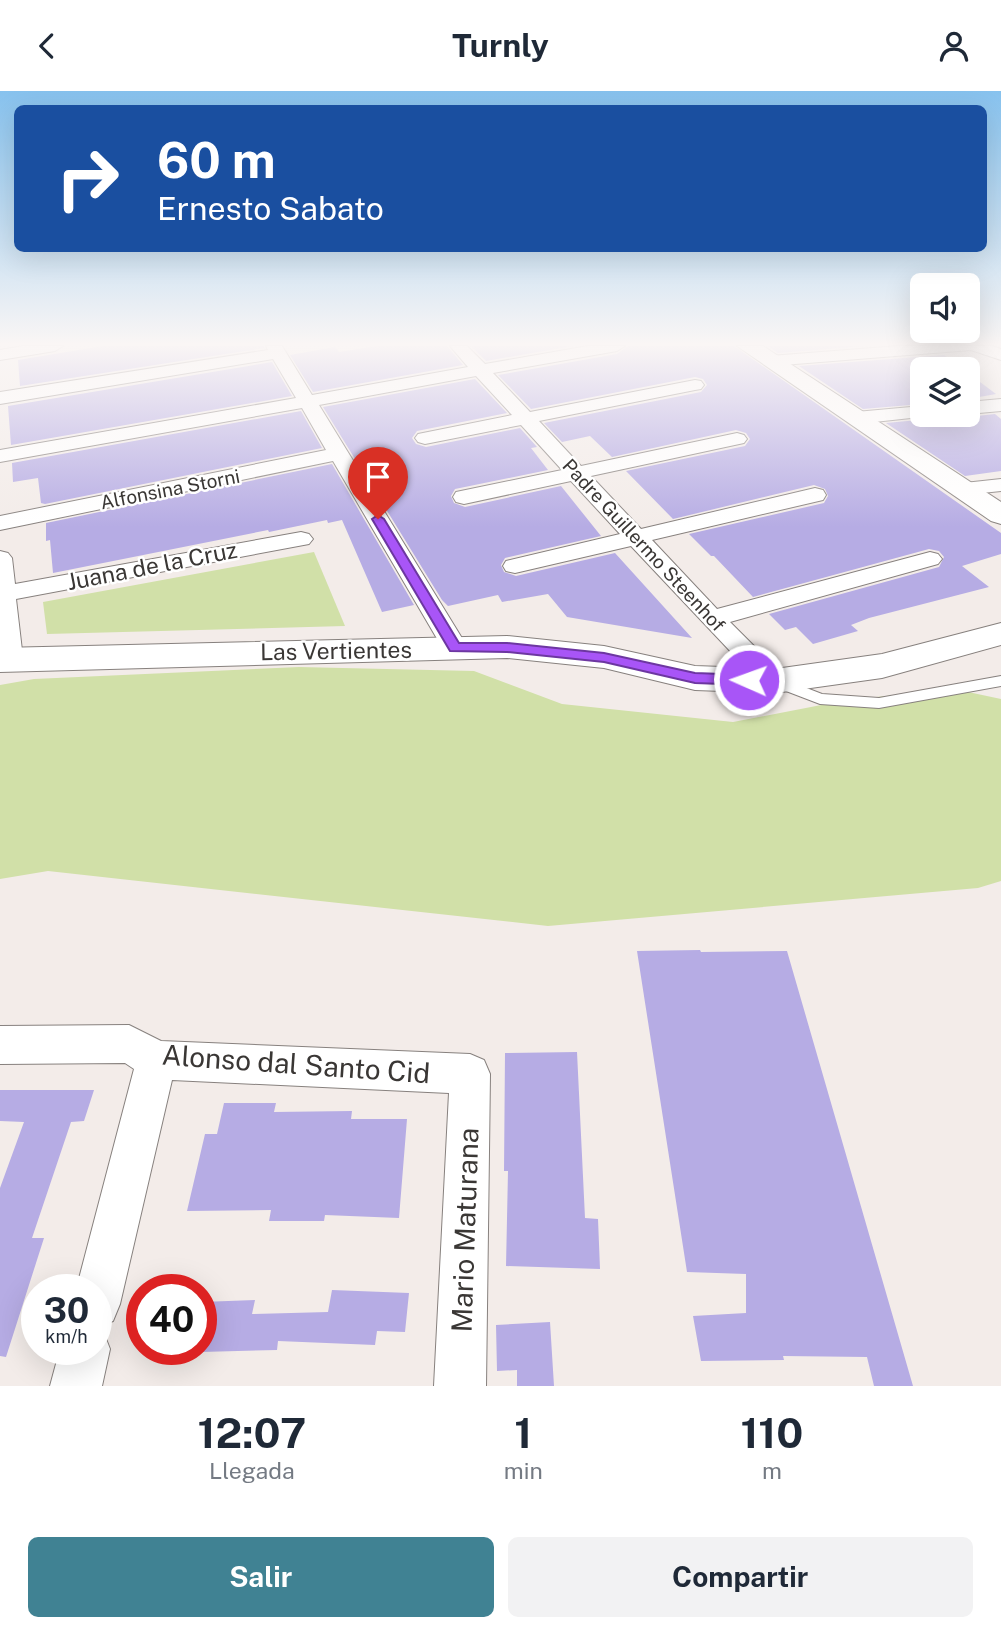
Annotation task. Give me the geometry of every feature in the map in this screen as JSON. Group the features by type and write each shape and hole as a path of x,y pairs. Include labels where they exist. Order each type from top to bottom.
{"street":[{"path":"0,456 283,406"},
{"path":"311,406 455,648"},
{"name":"Padre Guillermo Steenhof","path":"514,406 712,619 775,681"},
{"path":"425,438 592,406"},
{"path":"839,406 1001,515"},
{"path":"856,418 910,413"},
{"path":"464,497 737,439"},
{"name":"Alfonsina Storni","path":"0,523 339,454"},
{"path":"963,489 1001,485"},
{"path":"515,566 815,495"},
{"name":"Juana de la Cruz","path":"3,594 301,539"},
{"path":"0,558 5,659"},
{"path":"712,619 930,559"},
{"name":"Las Vertientes","path":"5,659 455,648 535,650 604,657 695,678 775,681 882,666 1001,634"},
{"name":"Alonso dal Santo Cid","path":"0,1045 129,1044 157,1060 470,1074"},
{"path":"104,1274 157,1060"},
{"name":"Mario Maturana","path":"460,1386 470,1074"},
{"path":"76,1386 81,1365"}],"lane":[{"path":"775,681 820,699 879,703 1001,681"}],"green space":[{"path":"314,552 345,626 47,634 43,602"},
{"path":"299,667 474,671 562,704 733,722 847,700 954,689 1001,699 1001,881 978,888 548,926 48,871 0,879 0,685 34,679"}],"building":[{"path":"8,406 232,406 11,445"},
{"path":"501,406 507,413 417,431 412,438 416,444 426,447 520,428 537,447 531,448 548,470 455,489 451,496 454,503 465,507 561,486 601,536 505,558 501,565 504,572 516,576 615,553 692,638 567,617 548,594 502,602 498,595 448,606 323,407"},
{"path":"628,406 820,406 1001,533 1001,554 962,566 989,587 869,618 851,625 858,631 813,644 796,627 785,630 769,614 939,567 944,557 939,551 929,549 753,597 689,534 824,503 828,496 825,489 814,485 673,519 626,471 745,446 750,439 746,433 736,430 612,457 590,436 562,442 544,423"},
{"path":"859,406 893,406 863,409"},
{"path":"301,411 322,448 45,504 41,503 38,478 13,482 12,463"},
{"path":"995,414 1001,419 1001,471 965,476 886,423 910,421 910,427 980,427 980,416"},
{"path":"332,464 414,605 382,612 342,520 328,523 327,520 269,532 268,530 53,573 50,540 46,541 46,523"},
{"path":"637,951 787,951 913,1386 874,1386 867,1357 783,1356 784,1360 701,1361 693,1316 746,1313 746,1274 687,1272"},
{"path":"577,1052 585,1218 598,1219 600,1269 506,1266 508,1171 504,1171 505,1053"},
{"path":"0,1090 94,1090 84,1121 71,1122 32,1238 44,1238 33,1274 21,1274 21,1310 6,1357 0,1356 0,1188 24,1122 0,1121"},
{"path":"224,1103 276,1103 274,1112 352,1111 351,1119 407,1119 399,1218 325,1215 324,1221 269,1221 271,1210 187,1211 205,1134 217,1134"},
{"path":"332,1290 409,1293 405,1332 377,1331 375,1345 278,1341 277,1350 217,1352 217,1301 255,1300 252,1314 328,1312"},
{"path":"550,1322 554,1386 517,1386 517,1370 497,1371 496,1325"}],"route":[{"path":"378,519 455,648 507,647 604,657 695,678 749,680"}]}
